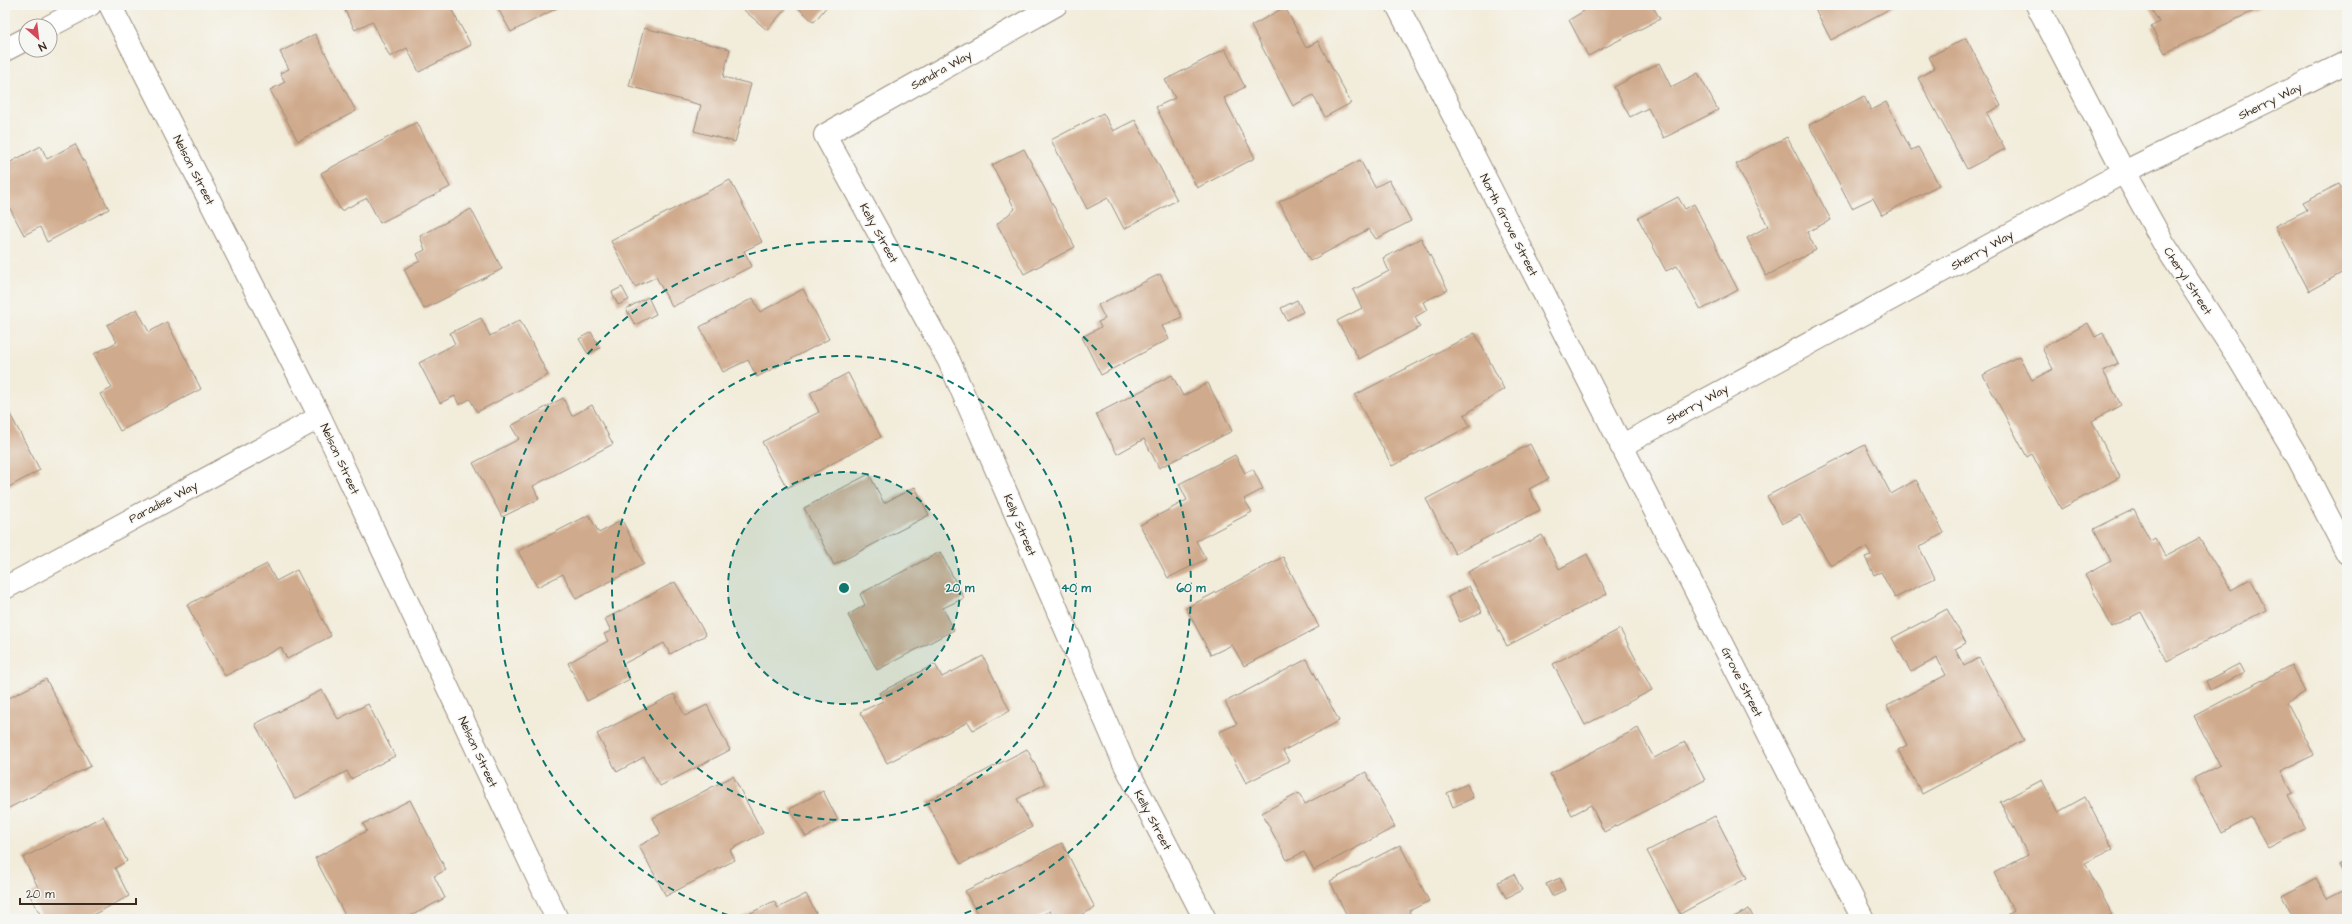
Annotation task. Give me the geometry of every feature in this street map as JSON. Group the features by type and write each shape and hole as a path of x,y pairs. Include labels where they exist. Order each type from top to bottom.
{"street":[{"path":"58,22 90,5"},
{"name":"Nelson Street","path":"110,5 320,417 557,919"},
{"name":"Sandra Way","path":"825,135 1056,5"},
{"name":"North Grove Street","path":"1397,5 1621,446"},
{"name":"Cheryl Street","path":"2038,5 2124,172 2164,244 2239,359 2298,458 2347,552"},
{"path":"5,50 18,43"},
{"name":"Sherry Way","path":"1621,446 2124,172 2347,62"},
{"name":"Kelly Street","path":"825,135 949,361 1124,763 1205,919"},
{"name":"Paradise Way","path":"5,588 320,417"},
{"name":"Grove Street","path":"1621,446 1863,919"}],"building":[{"path":"342,5 449,5 471,45 419,72 407,48 390,57 372,21 355,30"},
{"path":"496,5 563,5 511,32"},
{"path":"738,5 789,5 767,30"},
{"path":"795,5 828,5 814,22"},
{"path":"1581,5 1652,5 1660,19 1588,56 1569,20 1584,11"},
{"path":"1813,5 1897,5 1831,40"},
{"path":"2149,5 2266,5 2165,53 2151,27 2159,22"},
{"path":"1285,7 1306,48 1318,41 1351,103 1325,117 1313,95 1293,106 1251,26"},
{"path":"644,28 730,49 723,77 751,84 735,142 694,131 701,105 629,86"},
{"path":"315,34 356,111 298,141 270,90 285,82 280,73 289,69 280,52"},
{"path":"1966,38 2001,106 1987,113 2005,149 1967,169 1918,78 1935,68 1929,57"},
{"path":"1225,49 1245,87 1224,98 1255,158 1197,188 1156,107 1175,98 1165,80"},
{"path":"1659,63 1671,87 1698,73 1718,110 1664,138 1648,108 1630,117 1614,87"},
{"path":"1864,96 1871,110 1886,102 1911,150 1918,147 1939,185 1882,215 1873,198 1852,208 1809,125"},
{"path":"1103,113 1113,131 1135,120 1177,200 1124,229 1108,198 1087,209 1051,140"},
{"path":"417,122 450,187 380,223 367,198 341,211 321,173"},
{"path":"1787,137 1831,220 1807,232 1816,250 1766,276 1747,238 1768,226 1736,164"},
{"path":"75,144 109,209 47,242 40,227 24,235 5,199 5,165 41,146 47,159"},
{"path":"1024,149 1075,247 1024,274 997,224 1015,209 992,165"},
{"path":"1360,160 1375,187 1389,180 1411,221 1376,239 1369,229 1310,261 1279,202"},
{"path":"730,180 762,242 744,251 752,266 672,307 656,277 635,287 611,241"},
{"path":"2339,184 2347,198 2347,270 2309,291 2275,226 2307,210 2303,202"},
{"path":"1678,197 1685,209 1694,204 1738,290 1701,310 1677,266 1666,271 1638,218"},
{"path":"471,209 502,269 424,309 404,269 420,261 417,254 425,250 420,236"},
{"path":"1421,238 1448,290 1423,302 1427,310 1415,317 1420,327 1359,359 1337,321 1362,308 1353,290 1389,271 1383,258"},
{"path":"1160,274 1182,317 1162,326 1169,339 1101,375 1082,337 1101,327 1098,322 1105,319 1098,305"},
{"path":"622,287 629,300 618,305 612,292"},
{"path":"803,289 829,339 757,377 748,360 723,372 700,327 753,298 760,312"},
{"path":"648,297 656,314 635,325 626,309"},
{"path":"1297,300 1303,312 1287,320 1281,308"},
{"path":"137,309 149,332 167,322 201,389 120,431 100,394 112,388 94,354 117,342 107,325"},
{"path":"481,318 490,336 520,320 548,375 477,412 470,399 459,405 455,396 440,403 419,363 455,344 450,333"},
{"path":"2088,323 2095,337 2103,333 2118,363 2103,371 2121,405 2092,421 2120,477 2061,509 2032,454 2027,457 1983,375 2019,356 2032,380 2053,369 2042,348"},
{"path":"591,332 600,348 588,354 579,339"},
{"path":"1475,333 1504,389 1464,415 1470,426 1392,466 1355,395"},
{"path":"848,373 881,437 787,488 762,442 819,412 810,393"},
{"path":"1172,375 1183,396 1208,383 1232,431 1159,468 1144,439 1117,454 1096,414"},
{"path":"563,398 572,416 592,405 613,444 533,486 539,499 502,517 473,463 519,439 511,426"},
{"path":"5,405 40,470 5,489"},
{"path":"1530,444 1548,479 1529,489 1540,510 1455,554 1426,499"},
{"path":"1865,445 1891,494 1916,480 1944,533 1919,547 1935,578 1895,598 1881,572 1874,575 1865,557 1871,555 1866,547 1831,566 1800,515 1782,524 1767,496"},
{"path":"1235,455 1245,473 1253,469 1263,489 1244,499 1252,512 1196,541 1206,559 1168,578 1140,525 1187,500 1179,484"},
{"path":"869,474 884,503 915,487 929,515 834,565 804,508"},
{"path":"2134,509 2150,541 2155,538 2165,556 2199,538 2231,590 2251,579 2266,610 2167,661 2141,612 2112,627 2085,575 2111,561 2094,529"},
{"path":"589,515 599,533 622,520 644,564 576,599 563,574 537,587 518,551"},
{"path":"1542,535 1559,569 1587,554 1607,594 1507,646 1468,572"},
{"path":"940,552 964,598 943,608 954,630 877,670 848,615 865,605 860,594"},
{"path":"1283,557 1319,627 1244,666 1232,645 1211,655 1186,608"},
{"path":"267,564 276,581 297,570 331,636 287,659 281,647 225,676 187,605"},
{"path":"675,582 706,635 670,654 664,643 623,664 630,679 587,701 568,663 608,641 604,634 611,631 605,619"},
{"path":"1469,586 1482,612 1460,622 1448,597"},
{"path":"1947,609 1966,643 1955,649 1964,666 1979,658 2024,740 1922,794 1898,750 1907,745 1887,706 1946,675 1937,658 1911,672 1892,638"},
{"path":"1620,629 1652,690 1585,725 1553,664"},
{"path":"983,656 1010,711 973,730 968,722 887,763 860,712 883,701 879,693 935,664 942,677"},
{"path":"1307,659 1339,721 1283,751 1289,761 1246,783 1219,732 1237,724 1225,702"},
{"path":"2239,664 2244,673 2210,690 2206,681"},
{"path":"2291,665 2305,692 2287,702 2314,755 2281,771 2293,793 2288,795 2305,829 2268,848 2251,817 2222,833 2194,778 2220,765 2194,716"},
{"path":"46,679 91,766 5,810 5,700"},
{"path":"322,690 338,719 368,704 395,756 351,779 347,771 295,799 255,724"},
{"path":"674,694 685,716 707,705 730,750 660,786 644,757 617,772 597,734"},
{"path":"1638,728 1654,758 1685,742 1705,780 1604,832 1591,805 1572,815 1550,774"},
{"path":"1027,749 1045,784 1017,799 1032,827 961,864 926,802"},
{"path":"1366,772 1395,827 1314,870 1304,852 1287,860 1262,813 1299,793 1305,804"},
{"path":"733,776 763,833 730,850 735,860 666,896 639,846 661,834 653,818"},
{"path":"2042,780 2058,812 2085,797 2113,849 2085,863 2112,914 2103,919 2011,919 2009,914 2014,911 1994,873 2028,855 2000,802"},
{"path":"1467,784 1473,798 1453,807 1447,793"},
{"path":"823,791 838,820 806,837 790,809"},
{"path":"410,800 446,870 434,876 445,898 405,919 347,919 315,858 367,831 363,824"},
{"path":"103,816 127,861 115,868 129,896 85,919 43,919 29,894 39,889 23,858"},
{"path":"1715,816 1747,878 1680,914 1647,851"},
{"path":"1062,843 1095,908 1072,919 1054,919 1050,911 1034,919 980,919 965,891"},
{"path":"1400,845 1429,901 1409,911 1413,919 1345,919 1348,918 1330,881"},
{"path":"2347,860 2347,881 2338,865"},
{"path":"1514,874 1522,890 1506,898 1498,882"},
{"path":"1560,878 1565,890 1552,896 1546,884"},
{"path":"2316,878 2327,898 2347,888 2347,919 2294,919 2282,896"},
{"path":"806,894 819,919 739,919 774,901 778,908"},
{"path":"1749,909 1754,919 1730,919"}]}
